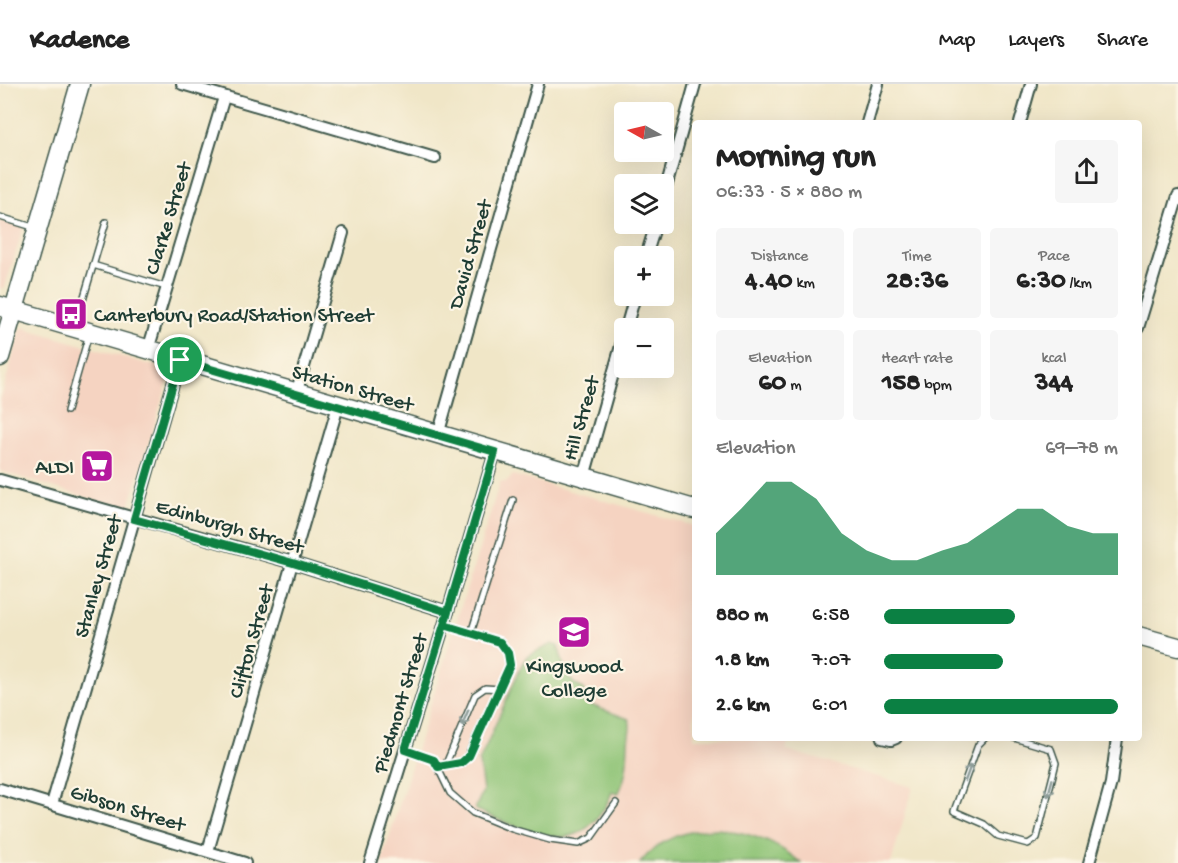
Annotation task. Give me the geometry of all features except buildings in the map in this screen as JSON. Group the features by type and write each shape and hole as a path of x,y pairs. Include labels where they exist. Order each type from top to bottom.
{"main road":[{"path":"0,357 7,308 37,228 80,84"},
{"name":"Station Street","path":"7,308 692,508"},
{"path":"1142,641 1178,647"}],"street":[{"path":"183,84 435,158"},
{"name":"David Street","path":"438,435 538,84"},
{"path":"670,174 695,84"},
{"path":"868,120 879,84"},
{"path":"1021,120 1031,84"},
{"name":"Clarke Street","path":"148,350 224,97"},
{"path":"1142,315 1178,196"},
{"path":"296,394 343,233"},
{"name":"Stanley Street","path":"52,804 180,360"},
{"name":"Hill Street","path":"584,477 614,370"},
{"name":"Clifton Street","path":"208,851 338,406"},
{"name":"Piedmont Street","path":"370,863 495,452"},
{"name":"Edinburgh Street","path":"0,480 293,563 448,612"},
{"path":"1089,863 1111,783 1117,741"},
{"name":"Gibson Street","path":"0,789 245,863"}],"lane":[{"path":"0,217 37,228"},
{"path":"67,411 93,265 106,222"},
{"path":"93,265 167,288"},
{"path":"471,633 513,500"},
{"path":"441,766 461,763 466,759 510,665 506,648 500,642 444,625"},
{"path":"441,766 475,695 485,688 500,689"},
{"path":"982,741 978,745 954,811 984,824 998,836 1028,844 1037,838 1056,763 1051,749 1035,741"},
{"path":"405,750 434,760 441,766 450,794 473,813 512,829 550,840 578,844 591,838 616,803"}],"shaded area":[{"path":"0,220 24,226 5,287 0,289"},
{"path":"21,327 171,371 128,510 0,471 0,401"},
{"name":"Kingswood College","path":"513,475 692,525 692,741 788,741 786,750 913,787 891,863 381,863 500,482 507,482"}],"green space":[{"path":"552,644 558,646 572,682 584,689 585,703 629,719 630,725 626,769 618,794 612,792 600,815 587,828 572,836 563,837 527,830 475,809 483,791 479,762 522,664 527,656"},
{"path":"717,829 762,839 782,849 801,863 640,863 665,841 685,833"}],"place":[{"name":"Canterbury Road/Station Street","path":"71,314"},
{"name":"ALDI","path":"97,466"},
{"name":"Kingswood College","path":"574,632"}],"route":[{"path":"180,360 134,519 293,563 448,612 405,750 434,760 438,767 464,762 469,756 510,665 506,648 500,642 444,625 495,452 180,360"}]}
